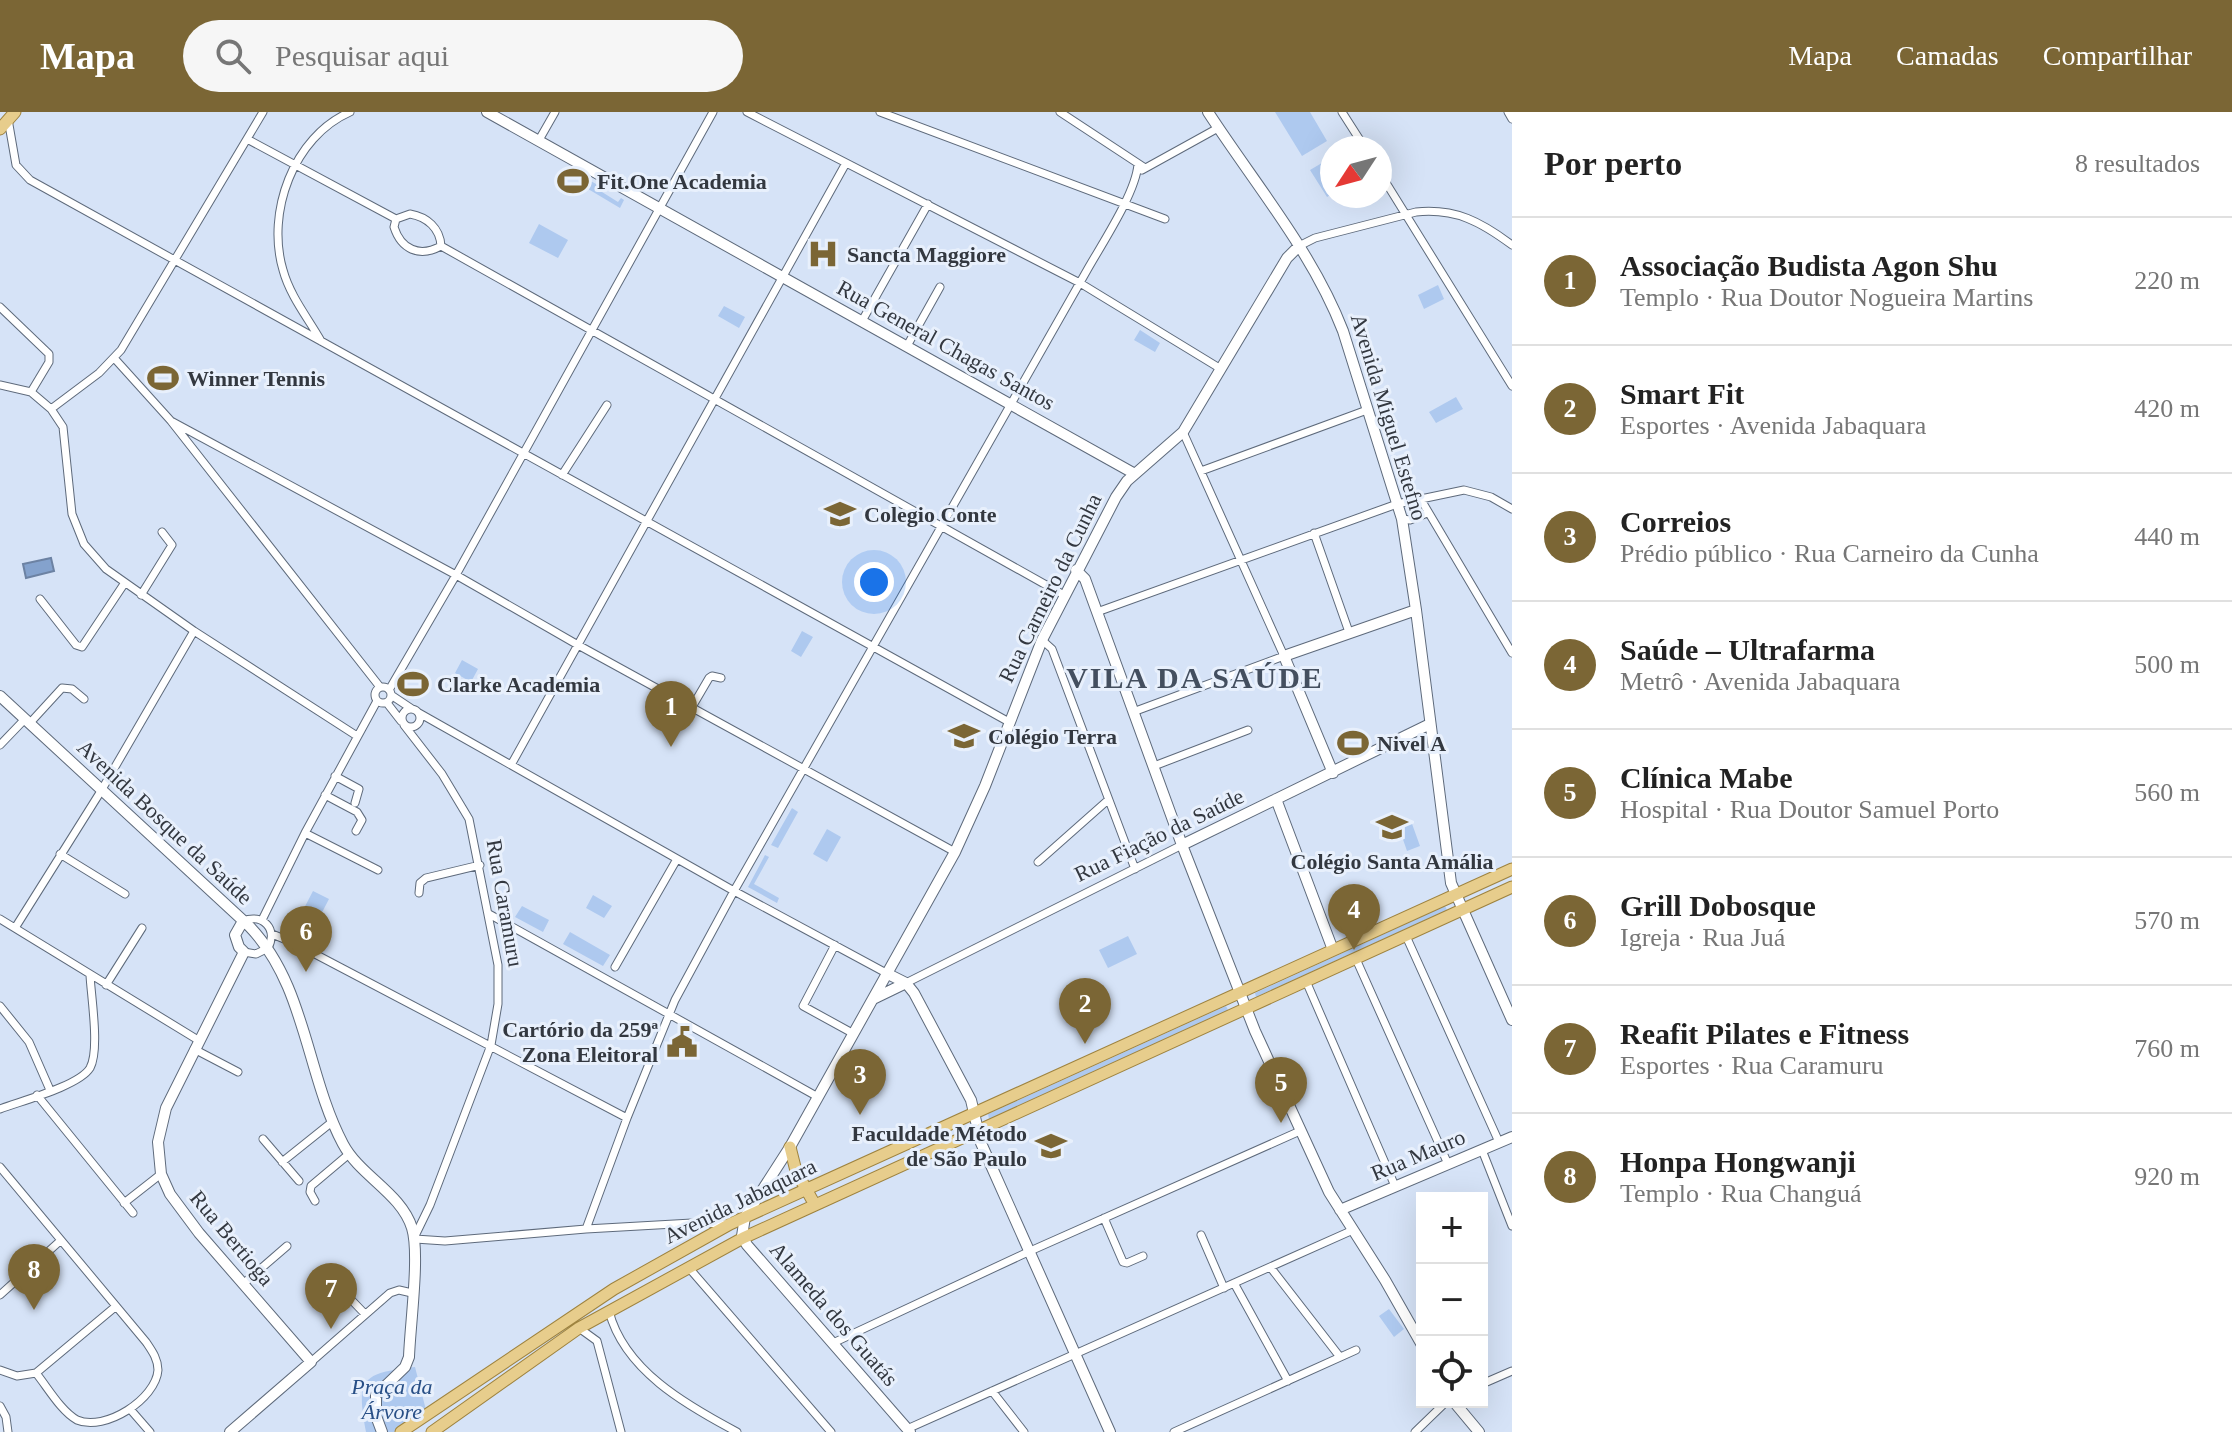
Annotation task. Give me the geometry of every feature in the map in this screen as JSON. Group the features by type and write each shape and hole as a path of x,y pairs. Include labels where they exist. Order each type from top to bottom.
{"main road":[{"name":"Avenida Jabaquara","path":"401,1432 575,1313 730,1224 1512,869"},
{"name":"Avenida Jabaquara","path":"432,1432 579,1328 743,1238 1512,887"},
{"path":"790,1147 796,1171 815,1205"}],"street":[{"path":"51,409 115,359 263,112"},
{"path":"321,342 290,289 280,252 281,205 295,165 316,138 334,121 350,112"},
{"name":"Rua General Chagas Santos","path":"487,112 1135,474"},
{"path":"539,140 555,112"},
{"path":"262,920 357,736 377,701 387,694 456,575 713,112"},
{"path":"747,112 1080,283 1221,369"},
{"path":"880,112 1165,219"},
{"name":"Avenida Miguel Estefno","path":"1208,112 1299,246 1336,314 1402,519 1451,883 1512,1019"},
{"path":"1342,112 1357,136"},
{"path":"1508,112 1512,119"},
{"path":"1065,113 1142,166"},
{"path":"8,120 14,160 22,174 1009,722"},
{"path":"586,1229 668,1014 734,891 1080,283 1142,166 1218,128"},
{"path":"247,139 396,219"},
{"path":"511,765 846,163"},
{"path":"1392,192 1512,386"},
{"path":"862,321 928,204"},
{"path":"1299,246 1315,238 1433,210 1452,212 1475,220 1512,245"},
{"path":"402,215 421,216 431,222 441,246 427,252 405,247 397,237 394,227 396,219 402,215"},
{"path":"441,246 1064,595"},
{"name":"Rua Carneiro da Cunha","path":"745,1217 790,1147 955,852 985,786 1042,640 1116,497 1135,474 1183,432 1287,258 1299,246"},
{"path":"907,346 940,287"},
{"path":"0,307 49,354 49,362 31,392"},
{"name":"Rua Caramuru","path":"115,359 171,421 387,694 403,723 465,809 496,945 498,1004 491,1045 430,1205 414,1238"},
{"path":"0,385 31,392 51,409 65,434 69,498 78,532 96,559 124,584 357,736"},
{"path":"562,475 607,405"},
{"path":"1201,471 1367,410"},
{"path":"171,421 955,852"},
{"path":"1183,432 1333,773"},
{"path":"1097,612 1420,498 1464,490 1491,497 1512,509"},
{"path":"1420,498 1512,653"},
{"path":"1402,519 1410,520 1427,513"},
{"path":"141,595 172,545 162,532"},
{"path":"1314,533 1349,632"},
{"path":"1076,570 1085,579 1239,992 1300,1131 1340,1210 1417,1336"},
{"path":"40,599 76,645 82,647 124,584"},
{"path":"1133,712 1416,610"},
{"path":"15,928 101,791 194,631"},
{"path":"1042,640 1052,649 1135,869"},
{"path":"692,707 708,679 712,676 721,678"},
{"path":"0,745 62,688 72,689 84,699"},
{"path":"377,701 375,692 387,694 734,891 903,981"},
{"name":"Avenida Bosque da Saúde","path":"0,696 243,921 268,948 297,1012 332,1122 349,1154 401,1207 414,1238 408,1361 376,1395 376,1416 382,1432"},
{"path":"405,711 416,711 420,717 417,725 403,723 405,711"},
{"name":"Rua Fiação da Saúde","path":"903,981 1430,724"},
{"path":"1154,766 1248,730"},
{"path":"335,776 359,789 355,803"},
{"path":"325,795 359,814 362,820 356,831"},
{"path":"1276,799 1333,950"},
{"path":"1038,862 1108,800"},
{"path":"305,833 378,870"},
{"path":"60,854 125,894"},
{"path":"615,967 677,859"},
{"path":"419,893 420,883 426,878 480,865"},
{"path":"489,914 818,1097"},
{"path":"254,918 262,920 272,934 268,948 256,954 244,952 235,935 243,921 254,918"},
{"path":"0,919 238,1072"},
{"path":"106,985 142,928"},
{"path":"272,934 627,1118"},
{"path":"1406,936 1499,1142"},
{"path":"835,945 803,1006 854,1034"},
{"name":"Rua Bertioga","path":"244,952 162,1119 158,1142 161,1174 178,1207 311,1362"},
{"path":"1356,959 1448,1164"},
{"path":"894,963 956,1072 975,1113 981,1143 1110,1432"},
{"path":"0,1109 80,1078 91,1066 94,1053 90,975"},
{"path":"873,999 903,981"},
{"path":"1306,981 1395,1186"},
{"path":"0,1006 29,1042 50,1090"},
{"path":"37,1095 133,1213"},
{"path":"282,1162 332,1122"},
{"path":"833,1343 1300,1131"},
{"name":"Rua Mauro","path":"1340,1210 1512,1137"},
{"path":"263,1139 299,1181"},
{"path":"1482,1150 1512,1226"},
{"path":"315,1201 310,1192 311,1186 349,1154"},
{"path":"0,1167 152,1350 157,1364 155,1381 130,1409 106,1423 86,1424 69,1414 36,1373"},
{"path":"124,1203 161,1174"},
{"name":"Alameda dos Guatás","path":"745,1217 743,1238 909,1430"},
{"path":"1104,1218 1123,1262 1143,1256"},
{"path":"414,1238 445,1241 586,1229 730,1224"},
{"path":"909,1430 1353,1230"},
{"path":"1201,1235 1224,1288"},
{"path":"0,1295 60,1241"},
{"path":"243,1284 287,1246"},
{"path":"689,1267 831,1432"},
{"path":"1271,1268 1340,1357"},
{"path":"1234,1283 1288,1381"},
{"path":"326,1286 338,1286 365,1314"},
{"path":"230,1432 395,1291 412,1293"},
{"path":"0,1370 17,1376 36,1373 115,1307"},
{"path":"609,1311 614,1333 638,1363 686,1403 737,1432"},
{"path":"579,1328 597,1341 621,1432"},
{"path":"597,1341 614,1333"},
{"path":"1174,1432 1356,1350"},
{"path":"1488,1381 1512,1371"},
{"path":"992,1391 1024,1432"},
{"path":"0,1406 6,1417 8,1432"},
{"path":"1415,1432 1440,1408"},
{"path":"1459,1408 1479,1432"},
{"path":"130,1409 150,1432"}],"green space":[{"path":"1275,112 1310,112 1324,136 1320,136 1320,145 1302,156"},
{"path":"1320,164 1320,186 1310,170"},
{"path":"582,176 603,188 602,192 618,202 621,198 624,200 620,208 578,183"},
{"path":"539,224 568,240 558,258 529,243"},
{"path":"1438,285 1444,299 1424,309 1418,295"},
{"path":"724,306 745,317 739,328 718,316"},
{"path":"1140,330 1160,343 1155,352 1134,340"},
{"path":"1456,397 1463,409 1436,423 1429,412"},
{"path":"802,631 813,637 801,657 791,651"},
{"path":"462,660 478,669 471,682 455,673"},
{"path":"792,808 798,812 778,848 771,845"},
{"path":"1411,821 1420,846 1407,851 1398,825"},
{"path":"827,829 841,837 827,862 813,854"},
{"path":"765,855 769,857 754,884 779,898 777,903 748,887"},
{"path":"313,891 329,899 316,924 300,916"},
{"path":"593,895 612,906 604,918 586,908"},
{"path":"522,906 549,920 543,932 515,917"},
{"path":"1445,906 1447,910 1256,997 1255,993"},
{"path":"570,932 610,955 603,966 563,944"},
{"path":"1128,936 1137,954 1108,968 1099,950"},
{"path":"1226,1006 1228,1010 989,1119 988,1114"},
{"path":"1389,1309 1404,1329 1394,1337 1379,1316"},
{"name":"Praça da Árvore","path":"415,1367 426,1410 394,1432 366,1432 362,1400 366,1382 383,1372"}],"shaded area":[{"path":"51,558 54,571 26,578 23,564"}],"place":[{"name":"Fit.One Academia","path":"573,181"},
{"name":"Sancta Maggiore","path":"823,254"},
{"name":"Winner Tennis","path":"163,378"},
{"name":"Colegio Conte","path":"840,514"},
{"name":"Clarke Academia","path":"413,684"},
{"name":"Colégio Terra","path":"964,736"},
{"name":"Nivel A","path":"1353,743"},
{"name":"Associação Budista Agon Shu","path":"671,747"},
{"name":"Colégio Santa Amália","path":"1392,827"},
{"name":"Saúde – Ultrafarma","path":"1354,950"},
{"name":"Grill Dobosque","path":"306,972"},
{"name":"Cartório da 259ª Zona Eleitoral","path":"682,1042"},
{"name":"Smart Fit","path":"1085,1044"},
{"name":"Correios","path":"860,1115"},
{"name":"Clínica Mabe","path":"1281,1123"},
{"name":"Faculdade Método de São Paulo","path":"1051,1146"},
{"name":"Honpa Hongwanji","path":"34,1310"},
{"name":"Reafit Pilates e Fitness","path":"331,1329"}],"district":[{"name":"VILA DA SAÚDE","path":"1195,677"}]}
